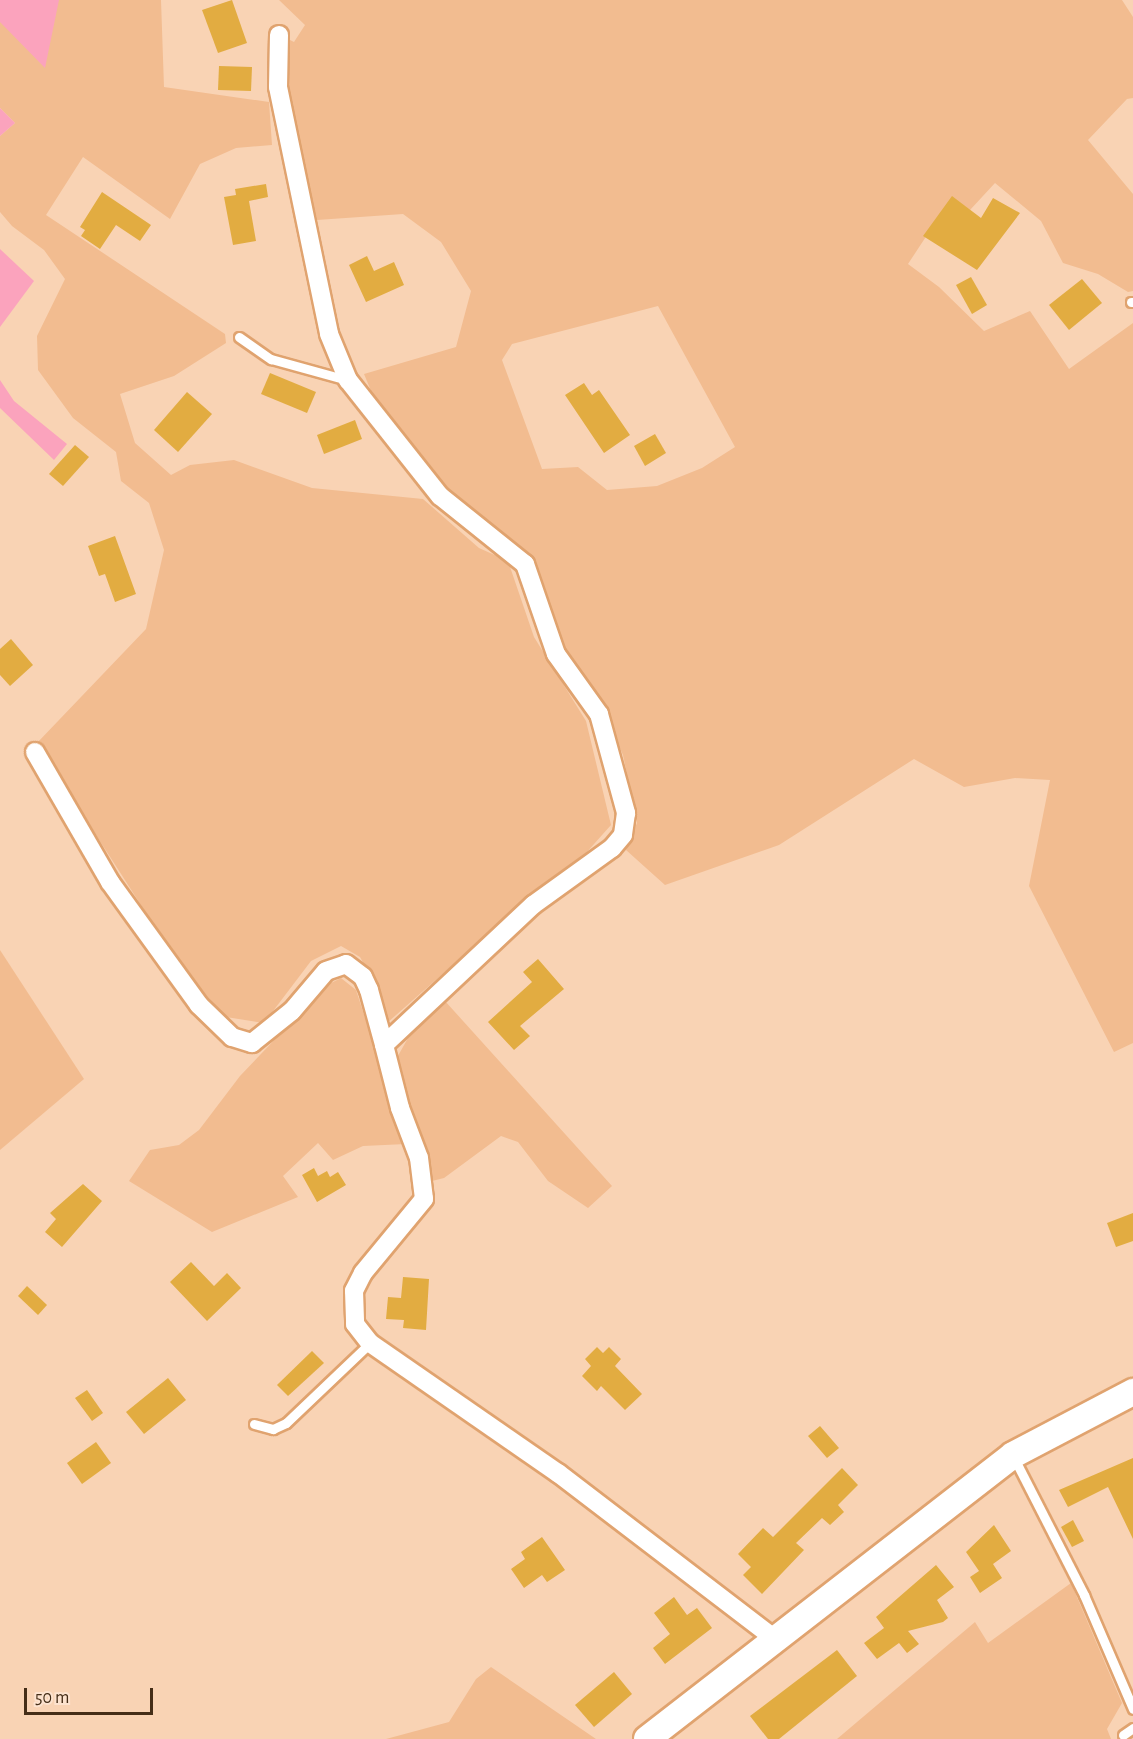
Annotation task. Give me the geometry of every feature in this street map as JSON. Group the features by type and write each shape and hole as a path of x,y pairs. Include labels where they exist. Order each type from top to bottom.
{"street":[{"path":"279,35 278,87 329,334 348,380 440,496 525,564 556,654 599,714 626,813 623,835 612,848 533,905 384,1045"},
{"path":"35,753 110,882 199,1005 232,1036 252,1043 270,1031 326,971 346,964 363,977 369,990 425,1186 424,1199 363,1273 354,1291 355,1324 370,1342 558,1473 775,1639"},
{"path":"647,1739 1013,1455 1133,1392"}],"lane":[{"path":"239,337 271,359 348,380"},
{"path":"254,1424 273,1429 285,1423 370,1342"},
{"path":"1013,1455 1084,1595 1133,1709"},
{"path":"1123,1735 1133,1728"}],"shaded area":[{"path":"0,0 161,0 164,87 269,102 272,145 236,148 200,164 170,219 83,157 46,215 225,334 226,343 174,376 120,394 135,443 171,475 190,465 234,460 312,488 423,499 479,548 508,561 534,637 586,721 611,825 586,853 516,909 387,1023 377,988 360,957 341,946 311,961 264,1023 226,1017 182,969 37,743 146,629 164,550 149,503 121,481 116,452 73,418 38,370 37,336 65,279 44,250 12,226 0,212 0,136 15,123 0,108"},
{"path":"0,0 59,0 45,68 0,22"},
{"path":"279,0 1122,0 1133,17 1133,98 1127,99 1088,140 1133,194 1133,291 1128,292 1098,274 1063,263 1041,221 995,183 970,210 952,197 908,264 939,287 984,331 1030,311 1069,369 1133,323 1133,1043 1114,1052 1029,886 1050,780 1015,778 964,787 914,759 779,845 665,885 626,850 637,823 623,755 605,715 557,643 532,567 437,483 374,398 364,374 456,347 471,291 441,242 403,214 317,220 286,86 288,39 294,42 305,25","holes":["658,306 735,447 702,468 657,486 607,490 578,467 542,469 502,360 512,344"]},
{"path":"0,108 15,123 0,136"},
{"path":"0,249 34,281 0,327"},
{"path":"0,380 14,401 67,444 54,460 0,408"},
{"path":"0,950 84,1079 0,1150"},
{"path":"341,978 356,990 406,1144 363,1146 333,1160 318,1143 283,1176 298,1197 212,1232 129,1181 150,1150 179,1145 199,1130 240,1076 327,985"},
{"path":"445,1001 612,1186 588,1208 548,1181 518,1142 501,1136 444,1178 432,1181 395,1061 412,1031"},
{"path":"1071,1583 1122,1703 1107,1729 1111,1739 837,1739 975,1622 988,1643"},
{"path":"491,1667 596,1739 386,1739 449,1722 476,1679"}],"building":[{"path":"232,0 247,43 218,53 202,10"},
{"path":"219,66 252,67 251,91 218,90"},
{"path":"266,184 268,197 249,201 256,241 233,245 224,197 236,195 235,189"},
{"path":"102,192 151,225 140,241 116,225 100,249 81,236 85,230 80,227"},
{"path":"952,196 981,218 993,198 1020,213 977,270 923,236"},
{"path":"367,256 374,271 394,262 404,285 366,302 349,265"},
{"path":"971,277 987,305 972,314 956,285"},
{"path":"1082,279 1102,303 1069,330 1049,305"},
{"path":"270,373 316,392 307,413 261,394"},
{"path":"584,383 592,395 599,390 630,435 604,453 565,395"},
{"path":"187,392 212,414 178,452 154,430"},
{"path":"355,420 362,439 324,454 317,435"},
{"path":"655,434 666,453 645,466 634,446"},
{"path":"75,445 89,457 63,486 49,474"},
{"path":"115,536 136,594 115,602 105,574 99,576 88,546"},
{"path":"11,639 33,665 10,686 0,675 0,649"},
{"path":"538,959 564,989 520,1026 530,1036 514,1050 488,1022 532,982 523,972"},
{"path":"314,1168 318,1176 327,1171 330,1177 338,1172 346,1185 317,1202 302,1175"},
{"path":"83,1184 102,1201 62,1247 45,1232 56,1219 50,1213"},
{"path":"1133,1213 1133,1241 1116,1247 1107,1223"},
{"path":"191,1262 214,1286 227,1273 241,1288 207,1321 170,1282"},
{"path":"403,1277 429,1279 426,1330 403,1328 404,1320 386,1319 388,1297 401,1298"},
{"path":"27,1286 47,1305 38,1315 18,1296"},
{"path":"597,1347 603,1353 609,1347 621,1359 615,1366 642,1394 625,1410 601,1386 597,1391 582,1376 591,1366 585,1359"},
{"path":"312,1351 324,1363 288,1396 277,1385"},
{"path":"168,1378 186,1400 144,1434 126,1412"},
{"path":"87,1390 103,1413 92,1421 75,1398"},
{"path":"820,1426 839,1448 827,1458 808,1436"},
{"path":"96,1442 111,1463 82,1484 67,1463"},
{"path":"1133,1458 1133,1539 1108,1487 1068,1507 1059,1490"},
{"path":"842,1468 858,1485 838,1505 844,1512 830,1525 822,1518 796,1543 804,1550 762,1594 743,1575 751,1567 738,1554 763,1528 773,1537"},
{"path":"1073,1520 1084,1541 1072,1547 1061,1527"},
{"path":"994,1525 1011,1551 993,1564 1002,1578 980,1593 970,1577 979,1571 966,1552"},
{"path":"542,1537 565,1570 547,1582 542,1575 524,1588 511,1569 525,1559 521,1552"},
{"path":"936,1565 954,1587 937,1600 948,1618 943,1622 908,1631 919,1644 907,1653 899,1643 877,1659 864,1643 884,1628 876,1617"},
{"path":"674,1597 687,1615 697,1608 712,1628 665,1664 653,1648 670,1634 654,1613"},
{"path":"837,1650 857,1676 779,1739 768,1739 750,1716"},
{"path":"614,1672 632,1694 594,1727 575,1705"}]}
